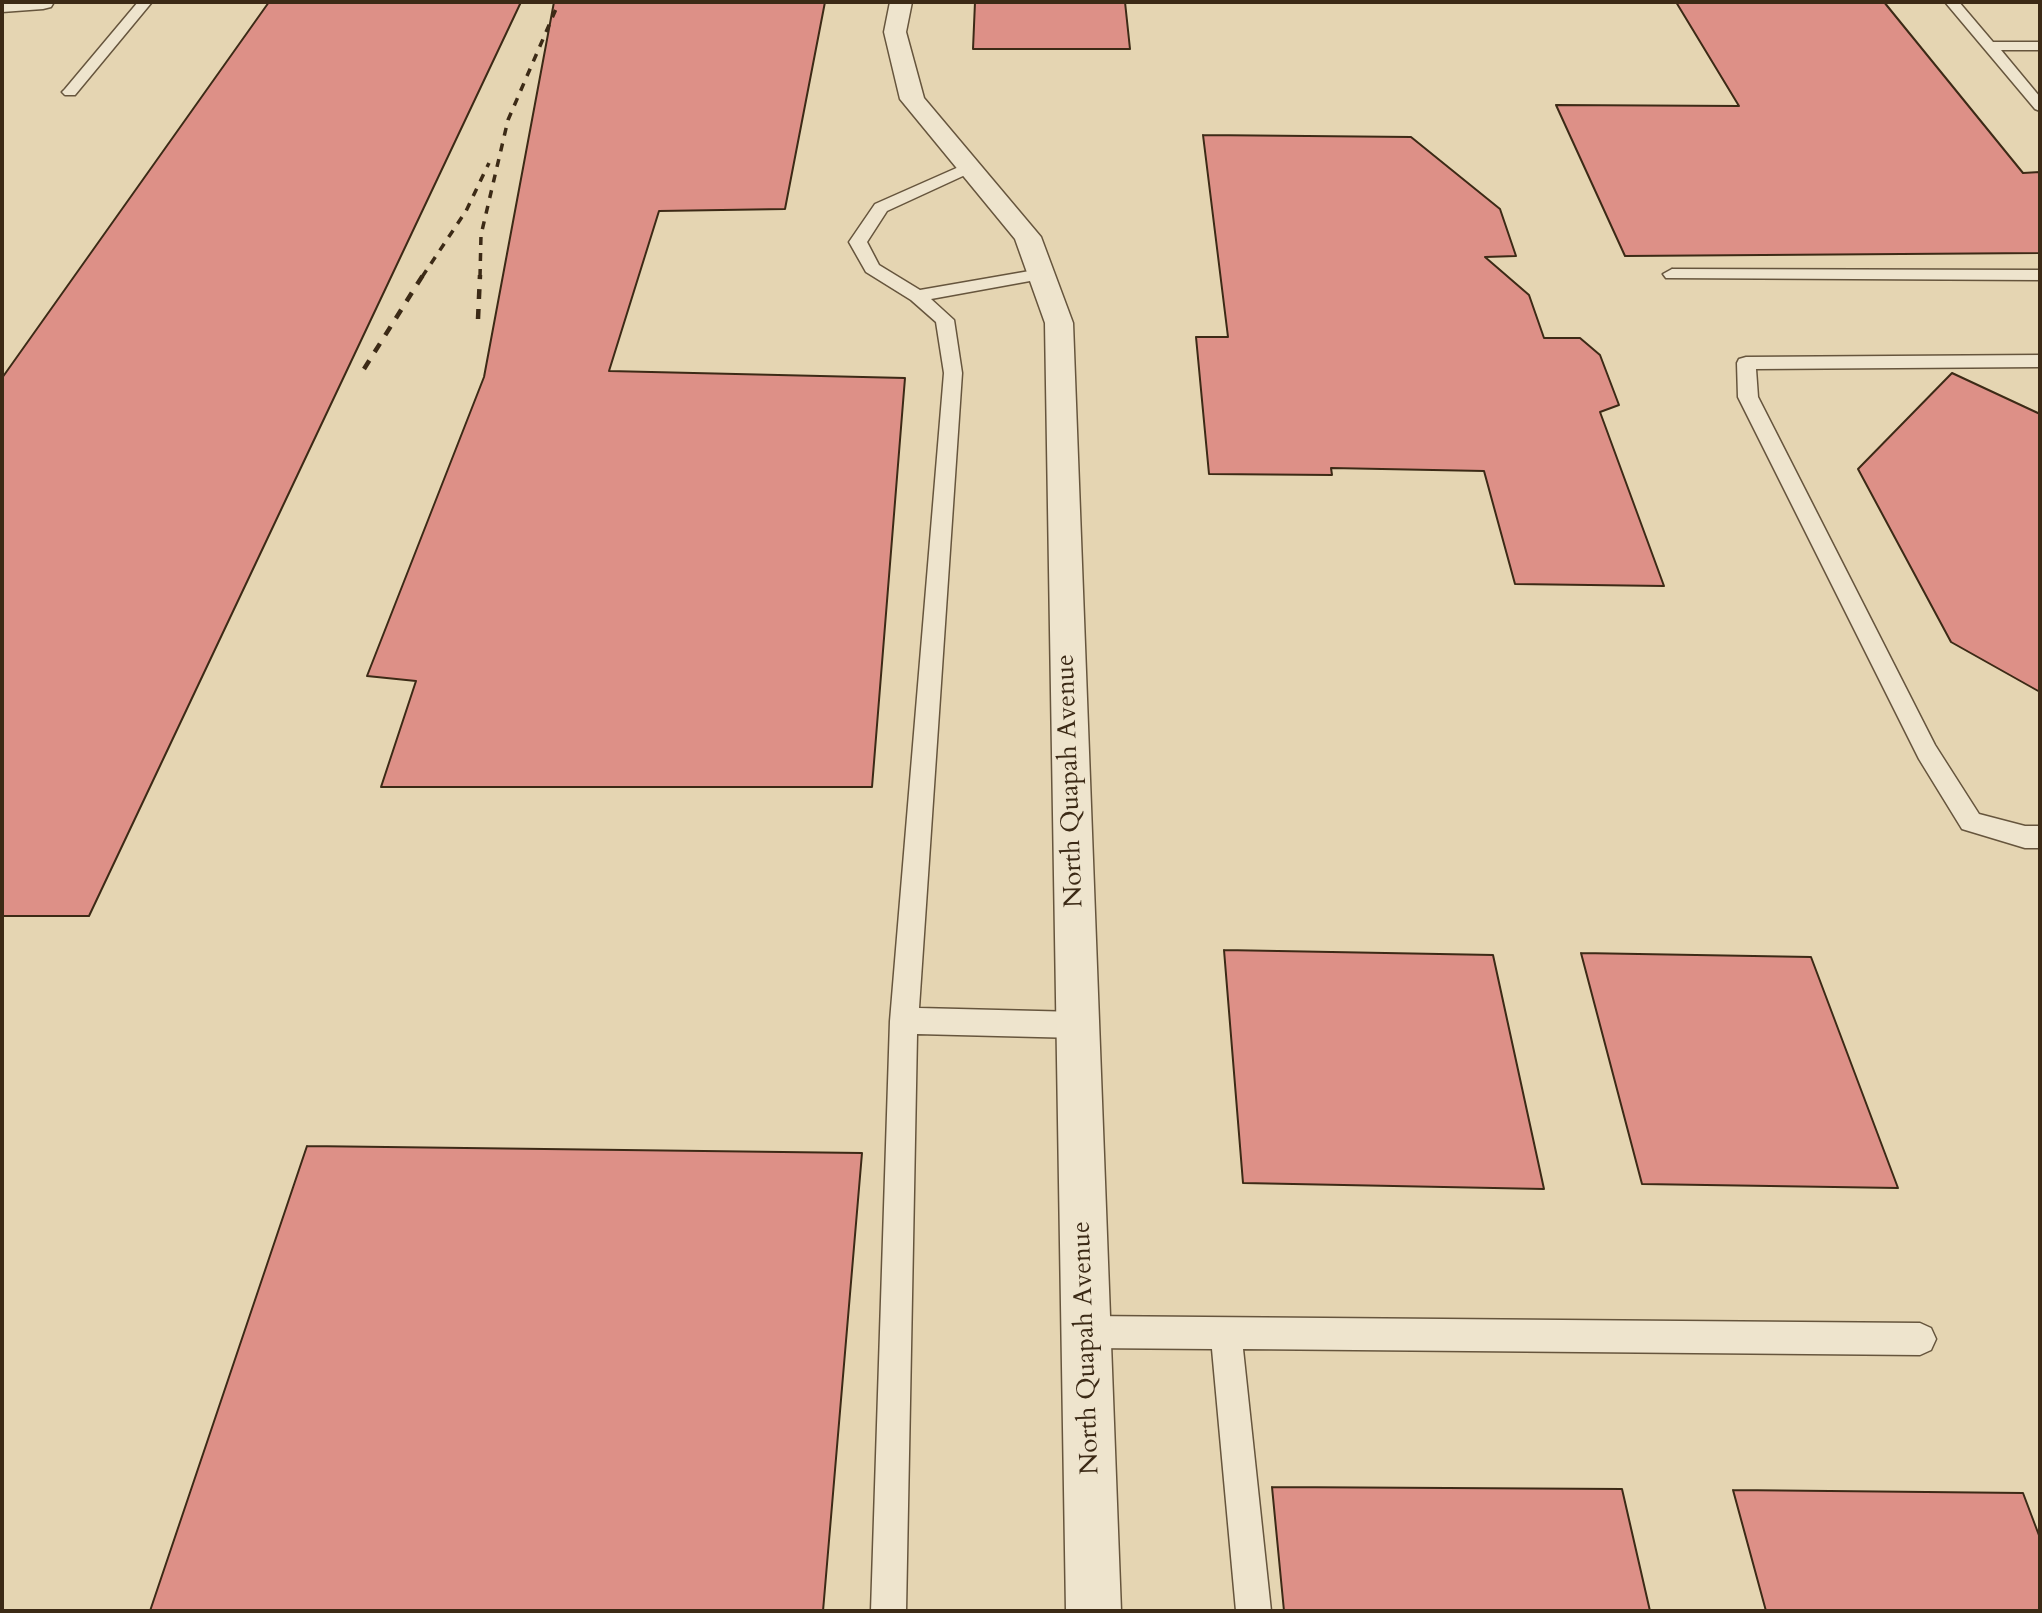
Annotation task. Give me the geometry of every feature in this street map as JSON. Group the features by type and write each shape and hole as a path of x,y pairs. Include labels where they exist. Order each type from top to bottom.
{"street":[{"path":"2,5 43,2"},
{"name":"North Quapah Avenue","path":"901,2 895,32 912,99 1028,237 1059,323 1094,1611"}],"lane":[{"path":"70,92 145,2"},
{"path":"1952,2 2040,106"},
{"path":"1989,46 2040,46"},
{"path":"888,1611 904,1021 953,373 945,320 917,296 872,268 858,242 881,208 970,167"},
{"path":"917,296 1041,274"},
{"path":"1672,274 2040,275"},
{"path":"2040,361 1746,363 1748,397 1927,752 1971,822 2025,837 2040,837"},
{"path":"904,1021 1078,1025"},
{"path":"1086,1332 1920,1339"},
{"path":"1226,1333 1253,1611"}],"building":[{"path":"269,2 521,2 89,916 2,916 2,378"},
{"path":"554,2 825,2 785,209 659,211 609,371 905,378 872,787 381,787 416,681 367,676 484,377"},
{"path":"975,2 1125,2 1130,49 973,49"},
{"path":"1676,2 1884,2 2023,173 2040,172 2040,253 1625,256 1556,105 1739,106"},
{"path":"1203,135 1411,137 1500,209 1516,256 1485,257 1529,295 1544,338 1580,338 1600,355 1619,405 1600,412 1664,586 1515,584 1484,471 1331,468 1332,475 1209,474 1196,337 1228,337"},
{"path":"1952,373 2040,414 2040,692 1951,642 1858,469"},
{"path":"1224,950 1493,955 1544,1189 1243,1183"},
{"path":"1581,953 1811,957 1898,1188 1642,1184"},
{"path":"307,1146 862,1153 823,1611 150,1611"},
{"path":"1272,1487 1622,1489 1650,1611 1284,1611"},
{"path":"1733,1490 2023,1493 2040,1538 2040,1611 1766,1611"}],"railway":[{"path":"480,277 481,235 508,120 559,2"},
{"path":"422,277 466,211 489,163"},
{"path":"364,369 423,275"},
{"path":"478,319 480,275"}]}
